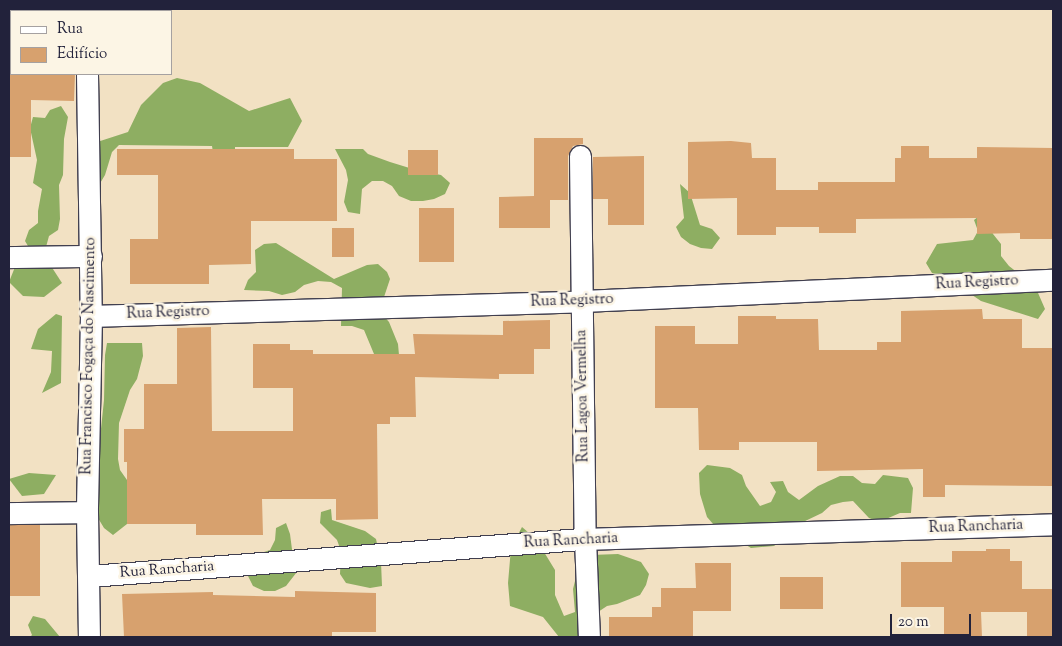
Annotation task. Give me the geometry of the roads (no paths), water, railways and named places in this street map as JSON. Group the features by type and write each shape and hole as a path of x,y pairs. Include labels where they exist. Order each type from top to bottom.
{"street":[{"path":"58,9 86,10"},
{"name":"Rua Francisco Fogaça do Nascimento","path":"87,75 92,316 86,512 89,637"},
{"name":"Rua Lagoa Vermelha","path":"580,156 585,540 589,637"},
{"path":"9,257 91,256"},
{"name":"Rua Registro","path":"92,316 582,301 1053,280"},
{"path":"9,513 86,512"},
{"name":"Rua Rancharia","path":"89,576 585,540 1053,524"}]}
